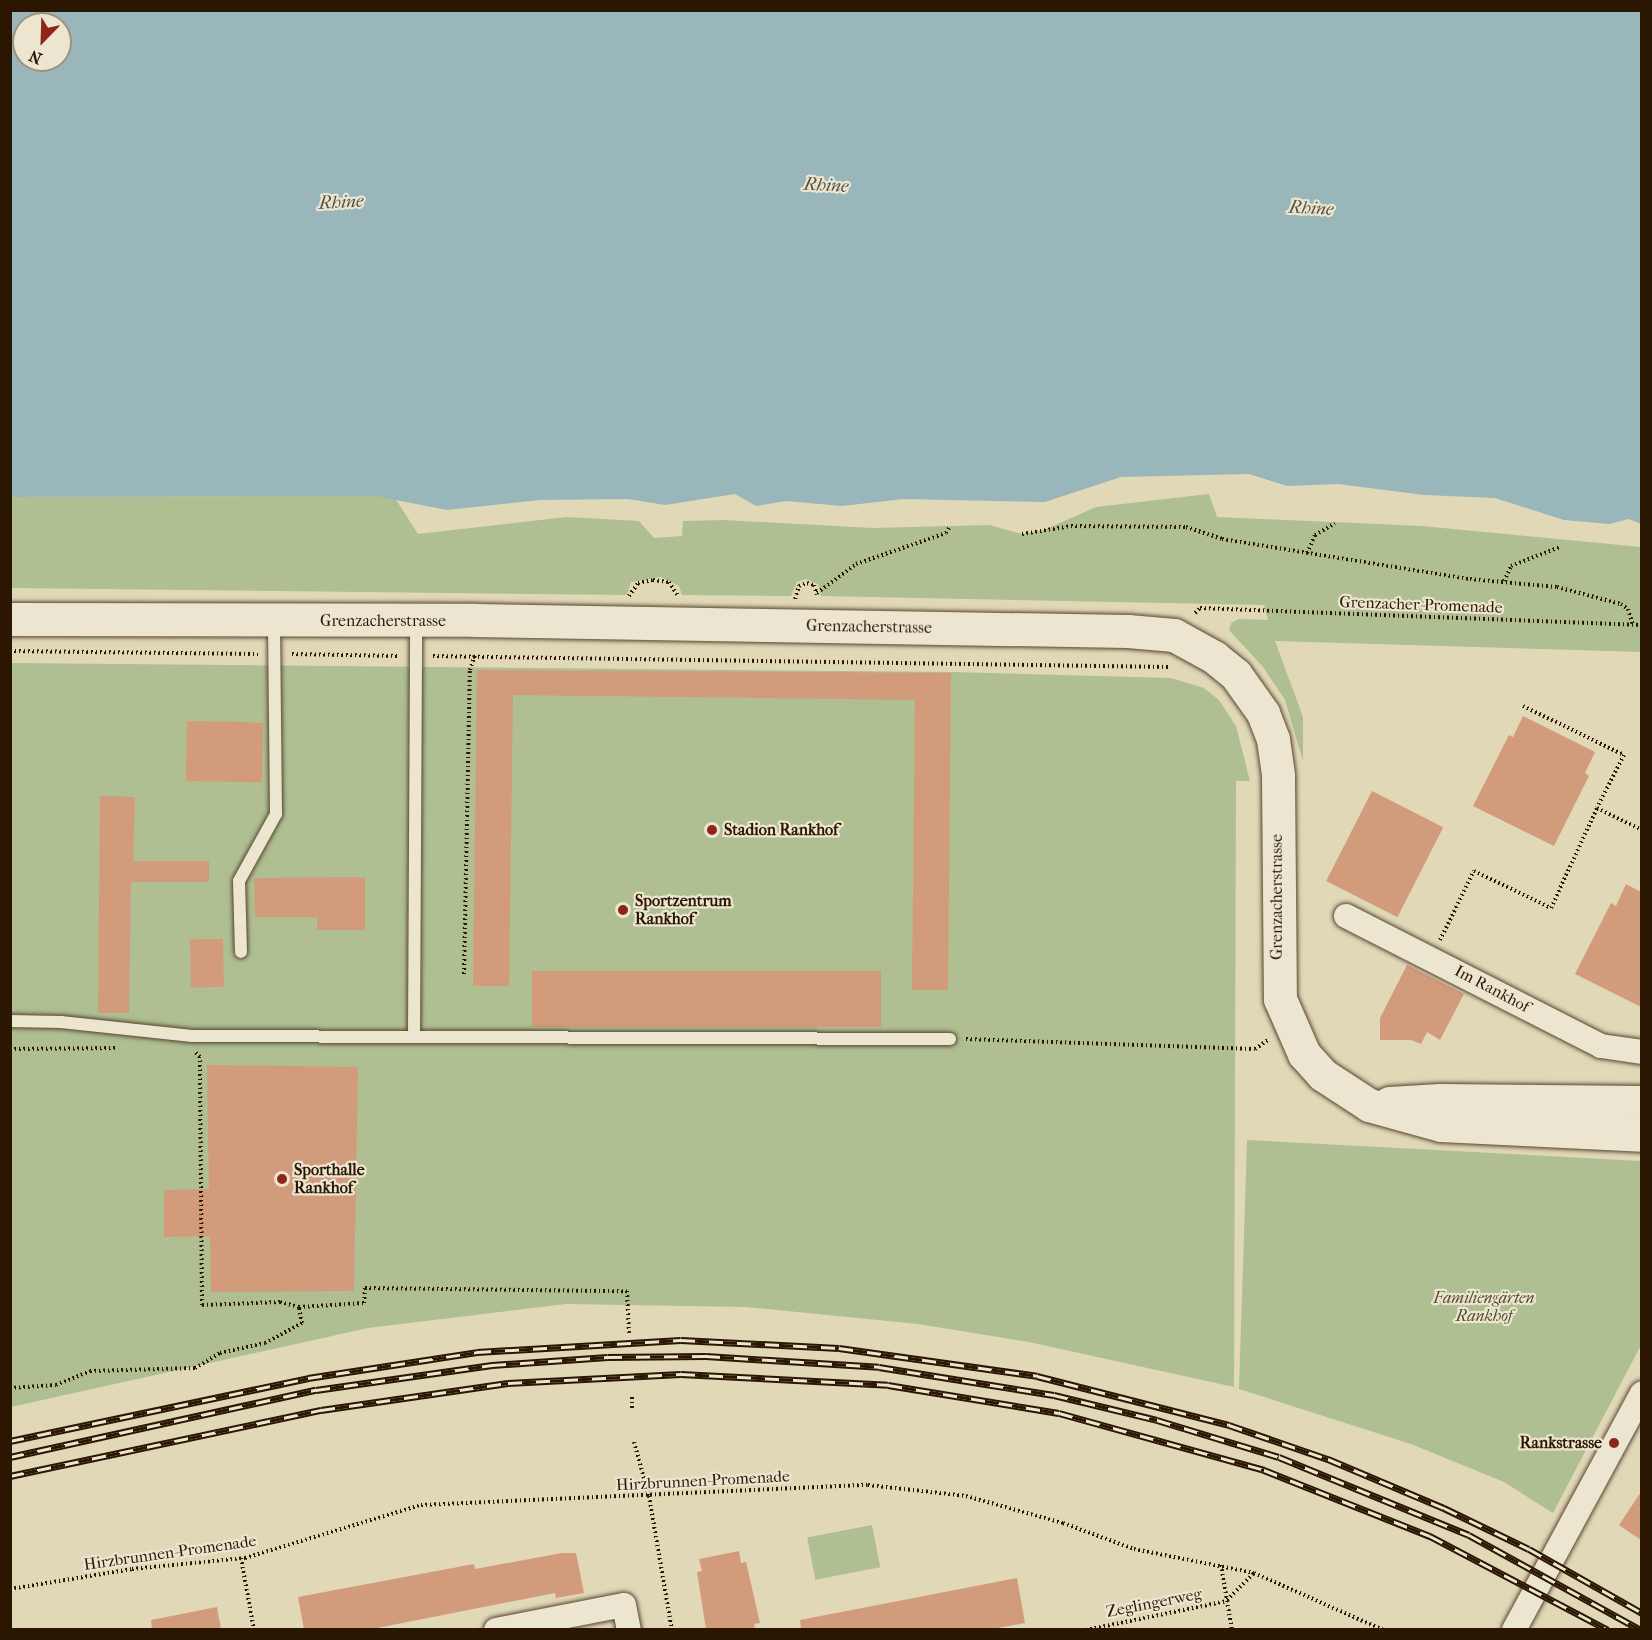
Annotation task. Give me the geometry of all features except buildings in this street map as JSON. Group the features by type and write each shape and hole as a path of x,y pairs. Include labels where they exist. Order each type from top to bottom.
{"main road":[{"name":"Grenzacherstrasse","path":"10,619 416,621 1128,631 1173,635 1190,642 1214,657 1250,691 1272,739 1278,776 1277,968 1280,999 1288,1026 1304,1054 1323,1075 1369,1105 1441,1125 1641,1135"},
{"path":"1369,1105 1440,1100 1641,1102"}],"street":[{"name":"Im Rankhof","path":"1346,916 1431,957 1601,1046 1641,1052"},
{"path":"1514,1629 1641,1393"},
{"path":"496,1629 624,1605 629,1629"}],"lane":[{"path":"241,952 239,881 276,814 274,621"},
{"path":"414,1037 416,621"},
{"path":"10,1021 61,1022 192,1036 950,1039"}],"path":[{"path":"1307,553 1314,535 1335,523"},
{"path":"1022,534 1071,526 1186,527 1222,539 1307,553 1557,587 1621,604 1628,609 1633,625"},
{"path":"817,593 856,564 946,533 949,528"},
{"path":"1504,581 1512,566 1560,547"},
{"path":"628,599 638,584 653,580 673,585 679,600"},
{"path":"794,601 799,586 814,585 817,601"},
{"name":"Grenzacher-Promenade","path":"1200,608 1641,625"},
{"path":"10,651 1182,668"},
{"path":"465,974 470,670 475,656"},
{"path":"1431,957 1474,871 1551,908 1624,755 1523,706"},
{"path":"1597,808 1641,830"},
{"path":"950,1039 1255,1048"},
{"path":"10,1049 120,1048"},
{"path":"190,1049 200,1057 202,1305 280,1302 299,1307 364,1303 365,1288 627,1291 629,1333"},
{"path":"10,1388 56,1385 90,1371 201,1366 220,1353 265,1343 302,1323 299,1307"},
{"path":"632,1397 632,1410"},
{"path":"634,1442 649,1496 672,1629"},
{"name":"Hirzbrunnen-Promenade","path":"10,1589 132,1569 241,1558 421,1505 868,1485 956,1495 1063,1523 1134,1549 1254,1573 1383,1629"},
{"path":"241,1558 254,1629"},
{"path":"1221,1565 1232,1629"},
{"path":"1227,1601 1254,1573"},
{"name":"Zeglingerweg","path":"1086,1629 1227,1601"}],"green space":[{"path":"1209,494 1217,517 1422,526 1641,547 1642,652 1275,641 1303,717 1303,761 1285,700 1263,667 1229,630 1231,623 1239,619 1268,620 1264,605 821,596 818,584 806,579 797,582 791,596 682,595 679,586 661,577 631,582 627,595 11,588 11,497 375,496 395,498 418,534 566,517 639,521 654,538 682,536 683,521 724,520 873,528 989,525 1022,534 1044,530 1096,507"},
{"name":"Sportzentrum Rankhof","path":"11,663 951,672 1171,678 1204,688 1219,700 1236,726 1250,781 1236,781 1234,1387 1029,1342 918,1324 746,1307 566,1304 368,1328 11,1407"},
{"name":"Familiengärten Rankhof","path":"1247,1140 1641,1161 1641,1345 1553,1513 1504,1482 1411,1444 1239,1389"},
{"path":"872,1525 880,1567 815,1580 807,1538"}],"water":[{"name":"Rhine","path":"10,11 1641,11 1641,524 1629,519 1609,524 1564,520 1495,498 1424,495 1338,484 1287,486 1249,474 1121,477 1045,502 904,499 842,506 786,501 756,506 735,494 665,505 628,499 540,500 447,510 375,496 11,497"}],"railway":[{"path":"10,1441 308,1378 477,1352 681,1340 839,1348 1037,1376 1229,1425 1328,1459 1444,1508 1529,1549 1642,1613"},
{"path":"10,1457 316,1390 492,1365 608,1357 706,1356 879,1367 1054,1395 1157,1420 1279,1457 1469,1535 1641,1630"},
{"path":"10,1476 321,1410 508,1383 681,1374 888,1385 1059,1413 1264,1470 1430,1536 1608,1630"}],"place":[{"name":"Stadion Rankhof","path":"712,830"},
{"name":"Sportzentrum Rankhof","path":"623,910"},
{"name":"Sporthalle Rankhof","path":"282,1179"},
{"name":"Rankstrasse","path":"1614,1443"}]}
